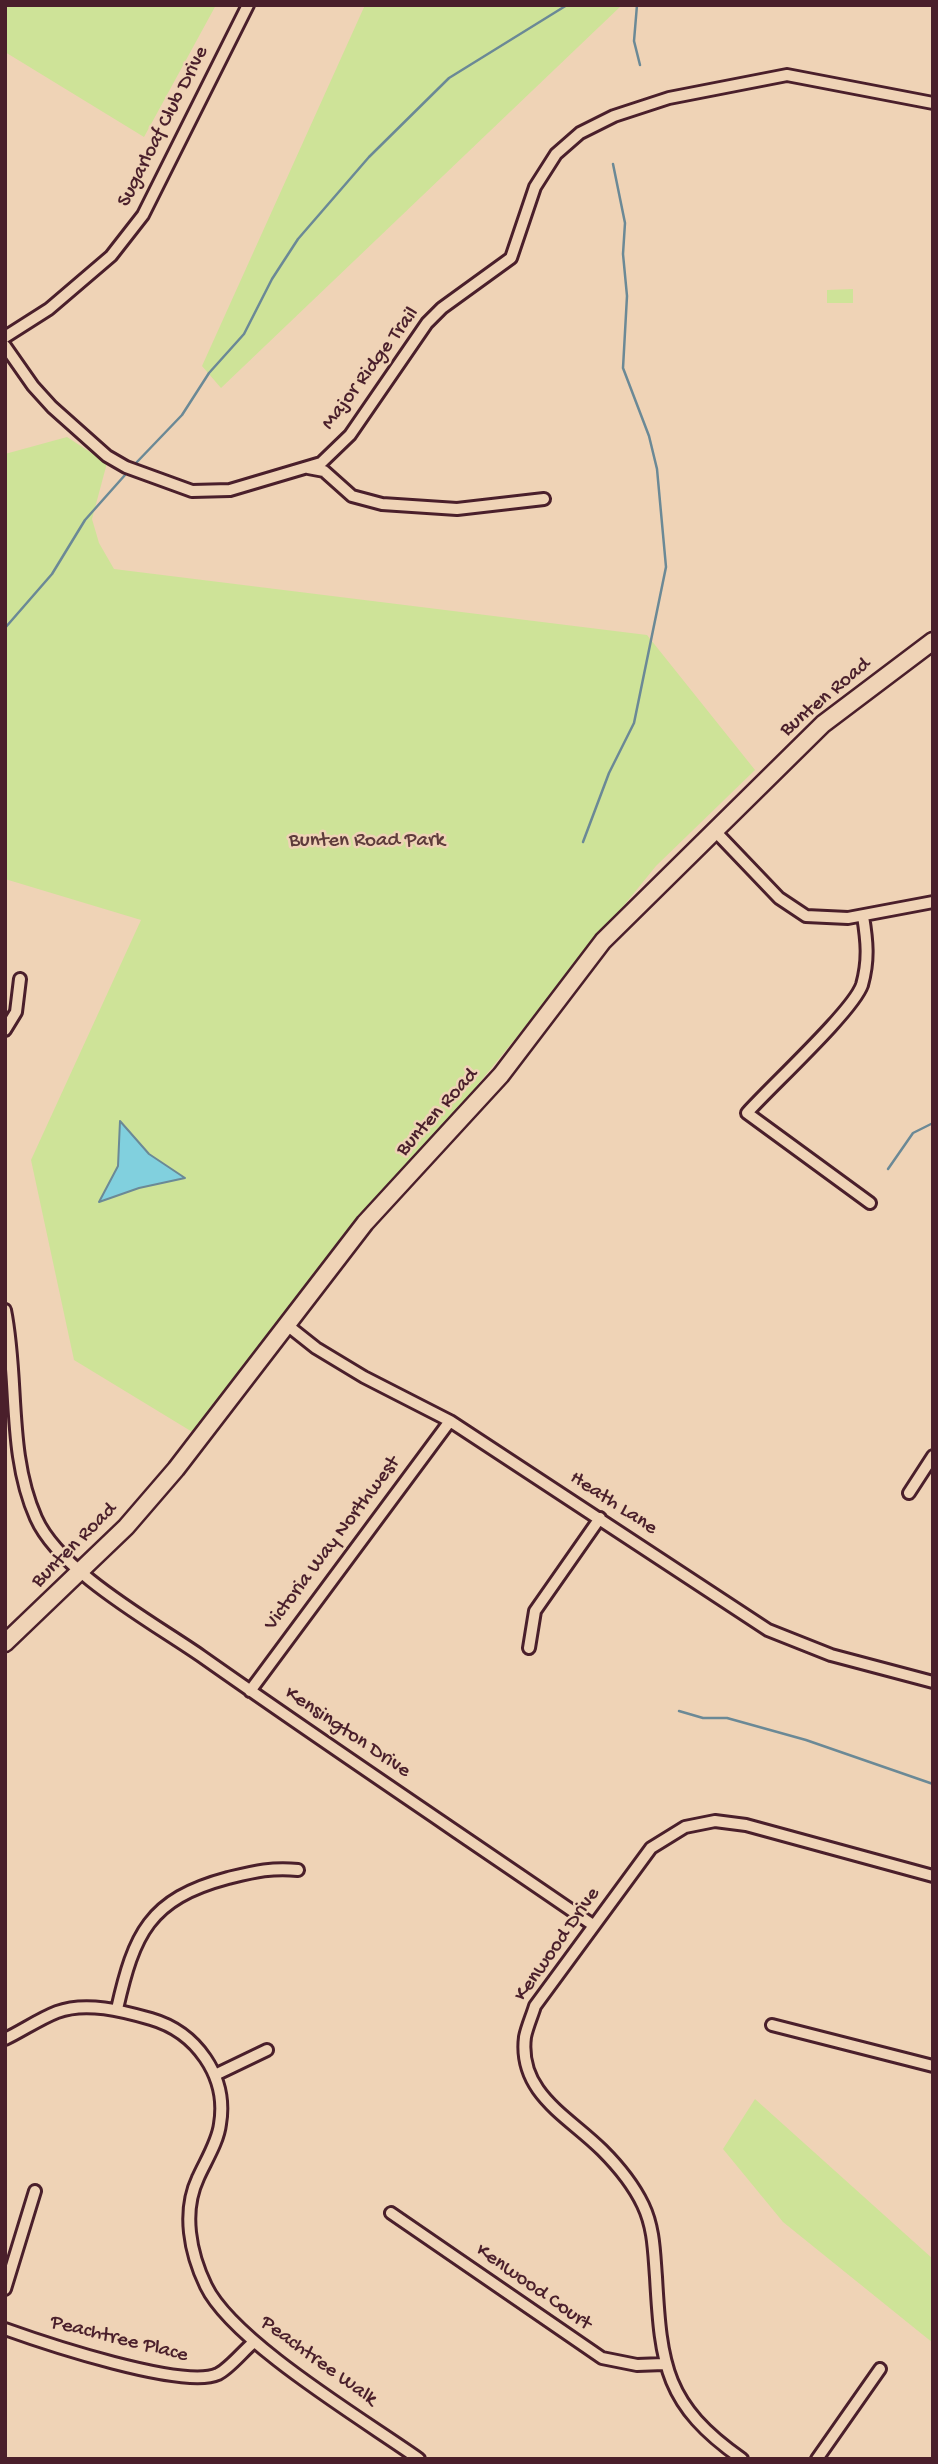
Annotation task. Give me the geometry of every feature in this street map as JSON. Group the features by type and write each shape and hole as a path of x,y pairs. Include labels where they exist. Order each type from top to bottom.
{"street":[{"name":"Sugarloaf Club Drive","path":"5,337 49,309 111,256 144,215 248,5"},
{"name":"Major Ridge Trail","path":"5,346 33,386 66,422 126,467 191,491 230,490 321,463 350,435 398,362 442,308 511,258 535,187 556,154 580,133 614,116 649,104 787,75 933,103"},
{"path":"302,467 324,471 352,496 382,504 457,509 544,499"},
{"name":"Bunten Road","path":"5,1643 126,1527 176,1469 365,1223 501,1075 603,941 832,716 933,641"},
{"path":"714,830 779,898 806,916 822,919 863,916 933,902"},
{"path":"863,916 869,956 861,988 835,1021 747,1113 870,1203"},
{"path":"5,1030 16,1012 20,979"},
{"name":"Kensington Drive","path":"5,1310 16,1444 26,1491 37,1520 53,1546 80,1572 593,1925"},
{"name":"Heath Lane","path":"288,1325 316,1348 383,1389 450,1422 768,1630 831,1655 933,1682"},
{"name":"Victoria Way Northwest","path":"250,1691 450,1422"},
{"path":"909,1493 933,1456"},
{"path":"529,1648 535,1611 600,1518"},
{"name":"Kenwood Drive","path":"742,2459 713,2438 684,2405 664,2364 660,2343 653,2233 643,2205 623,2173 600,2148 556,2112 536,2089 525,2054 526,2035 535,2006 651,1848 685,1827 715,1821 790,1836 933,1876"},
{"path":"117,2009 128,1958 145,1929 170,1902 198,1886 272,1867 298,1870"},
{"name":"Peachtree Walk","path":"5,2039 58,2011 117,2009 159,2021 184,2034 203,2054 215,2076 221,2103 220,2126 195,2182 189,2237 207,2289 254,2342 419,2459"},
{"path":"772,2025 933,2067"},
{"path":"215,2076 267,2050"},
{"path":"5,2289 35,2191"},
{"name":"Kenwood Court","path":"391,2213 568,2338 601,2358 637,2365 664,2364"},
{"name":"Peachtree Place","path":"5,2329 113,2362 187,2379 218,2374 254,2342"},
{"path":"817,2459 880,2369"}],"green space":[{"path":"5,5 216,5 144,137 5,52"},
{"path":"365,5 622,5 221,388 202,366"},
{"path":"853,289 853,303 827,303 827,290"},
{"name":"Bunten Road Park","path":"67,437 107,463 92,519 99,543 114,569 647,635 755,770 656,866 194,1433 74,1360 31,1160 141,920 5,879 5,454"},
{"path":"755,2099 933,2259 933,2343 783,2222 723,2149"}],"water":[{"path":"120,1121 149,1154 185,1178 139,1188 99,1202 118,1166"}],"waterway":[{"path":"136,463 182,415 209,373 244,334 272,279 298,239 369,157 449,78 567,5"},
{"path":"637,5 634,41 640,65"},
{"path":"583,842 609,773 634,723 666,567 657,469 649,436 623,368 627,296 623,254 625,223 613,164"},
{"path":"5,628 52,574 85,520 125,475"},
{"path":"888,1169 913,1133 933,1123"},
{"path":"679,1711 703,1718 727,1718 806,1740 933,1784"}]}
